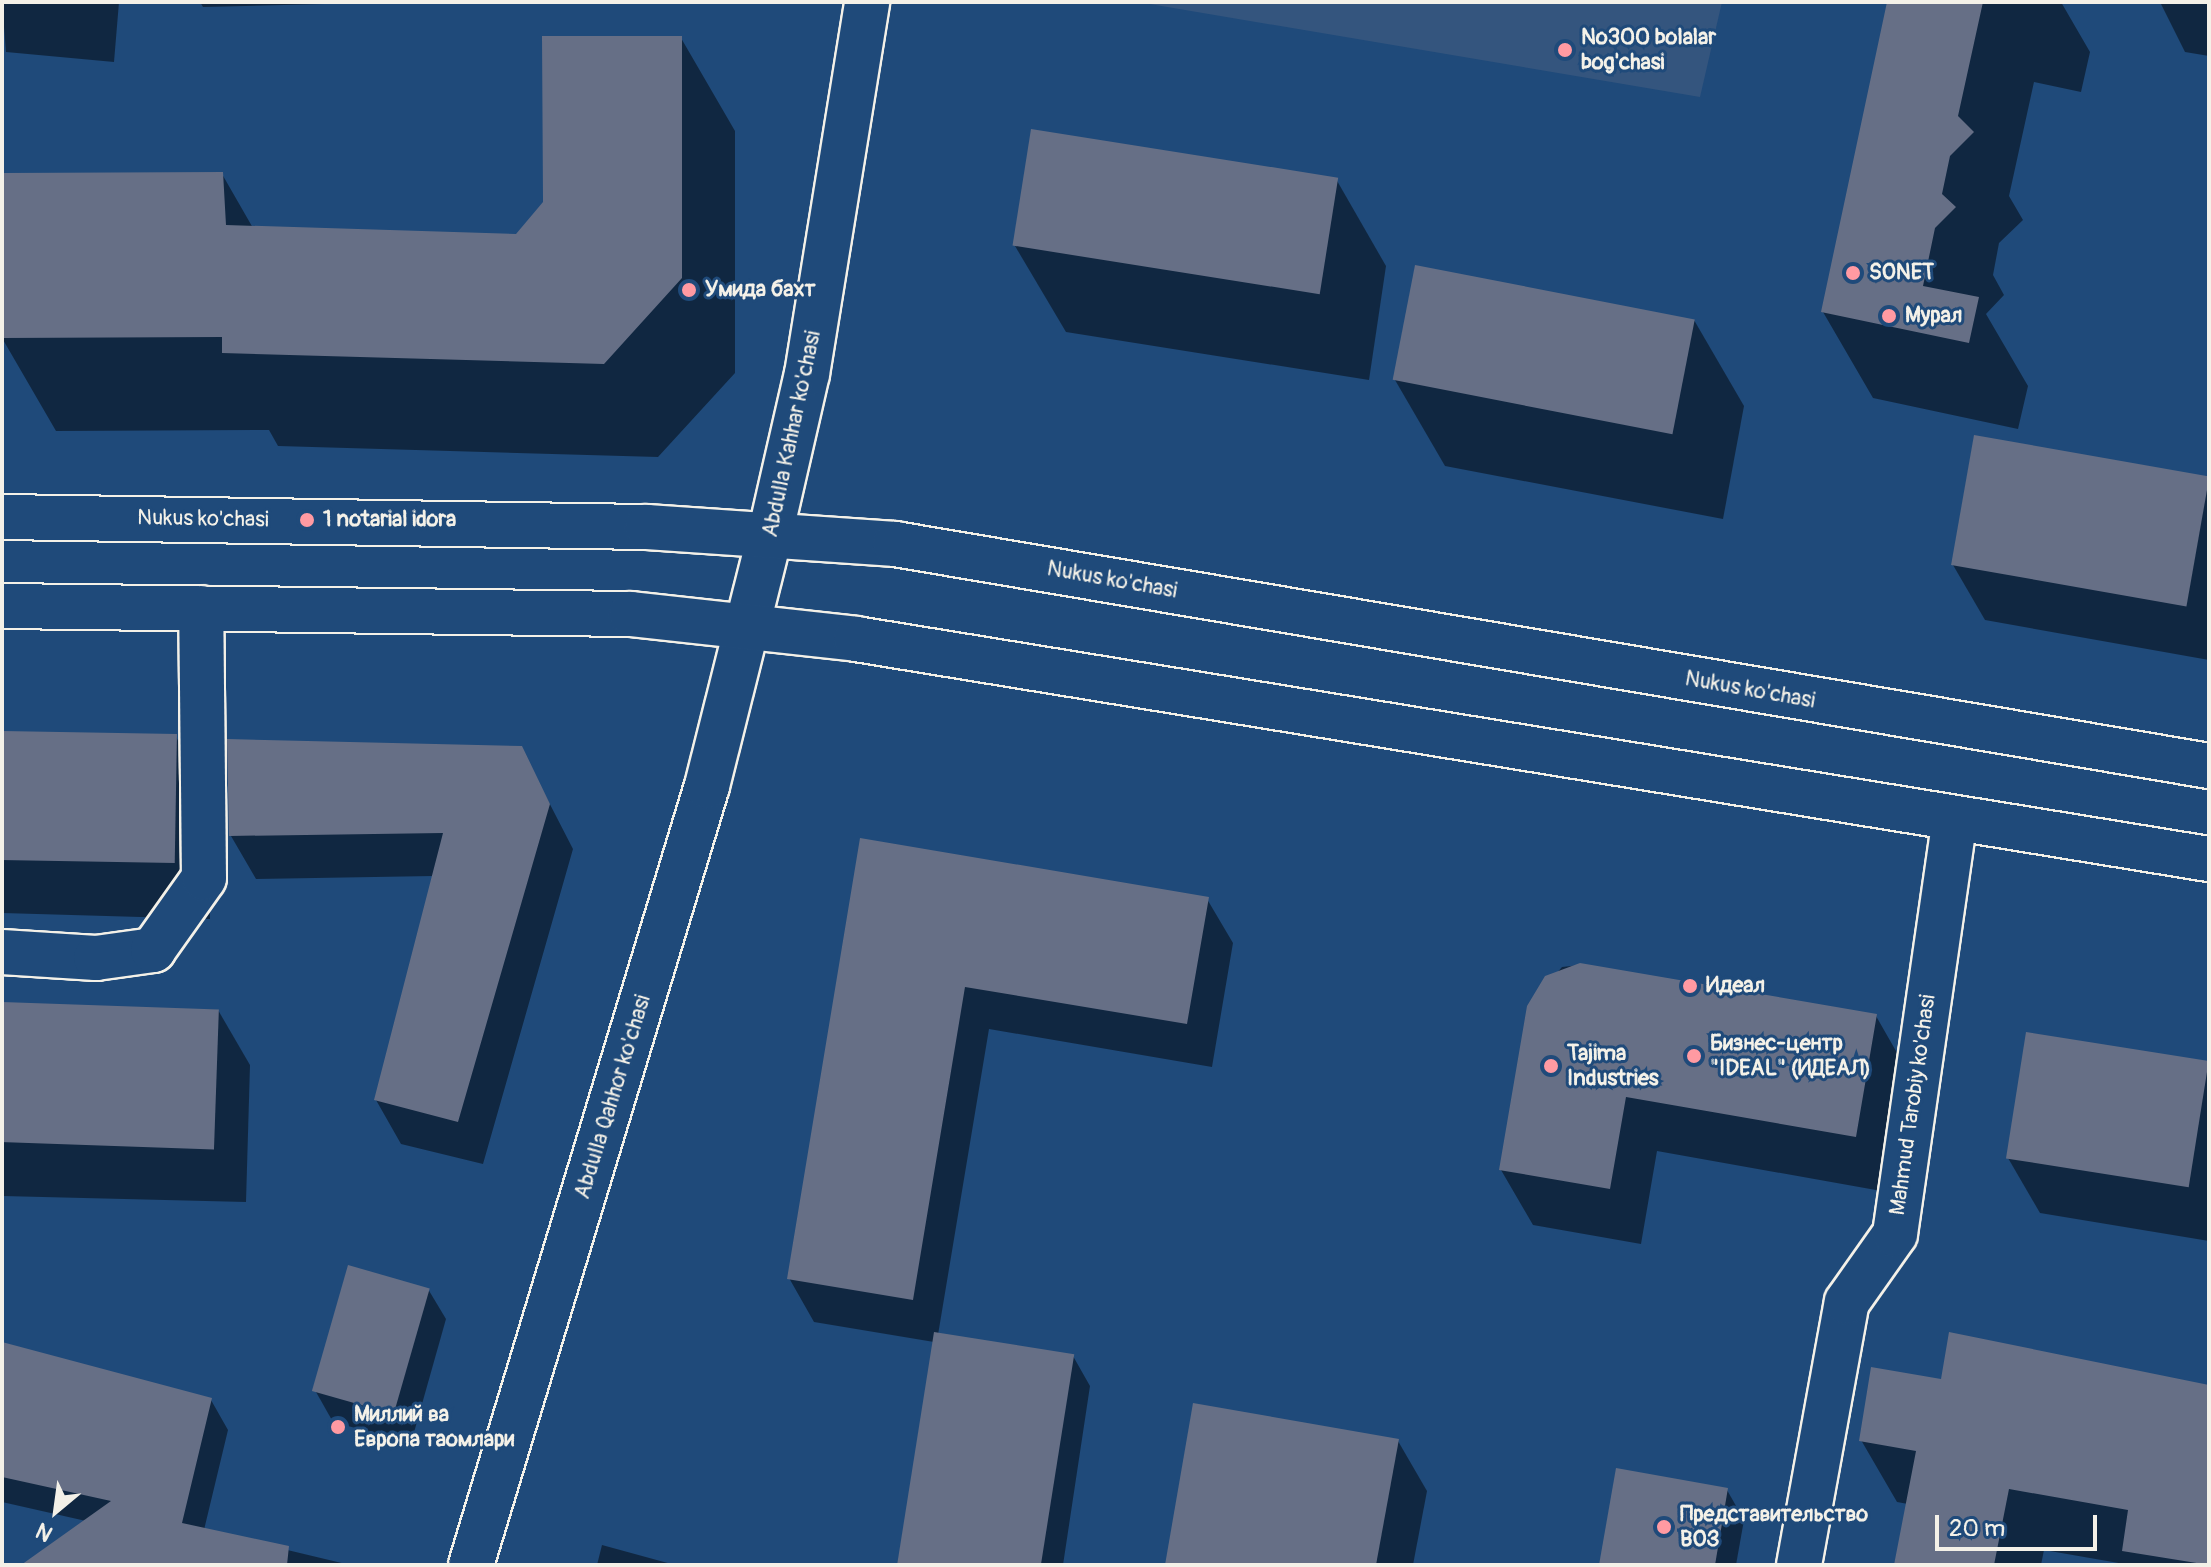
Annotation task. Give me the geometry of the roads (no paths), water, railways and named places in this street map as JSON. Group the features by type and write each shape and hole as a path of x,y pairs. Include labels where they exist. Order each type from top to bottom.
{"main road":[{"name":"Abdulla Kahhar ko'chasi","path":"747,627 810,359 867,2"},
{"name":"Nukus ko'chasi","path":"2,517 770,535 935,550 2209,766"},
{"path":"2,606 631,614 856,639 2209,859"},
{"path":"2,952 96,958 153,950 204,878 201,608"},
{"name":"Abdulla Qahhor ko'chasi","path":"471,1565 707,786 747,627"},
{"name":"Mahmud Tarobiy ko'chasi","path":"1799,1565 1847,1302 1895,1234 1955,819"}],"place":[{"name":"№300 bolalar bog'chasi","path":"1565,50"},
{"name":"SONET","path":"1853,273"},
{"name":"Умида бахт","path":"689,290"},
{"name":"Мурал","path":"1889,316"},
{"name":"1 notarial idora","path":"307,520"},
{"name":"Идеал","path":"1690,986"},
{"name":"Бизнес-центр \"IDEAL\" (ИДЕАЛ)","path":"1694,1056"},
{"name":"Tajima Industries","path":"1551,1066"},
{"name":"Миллий ва Европа таомлари","path":"338,1427"},
{"name":"Представительство ВОЗ","path":"1664,1527"}]}
